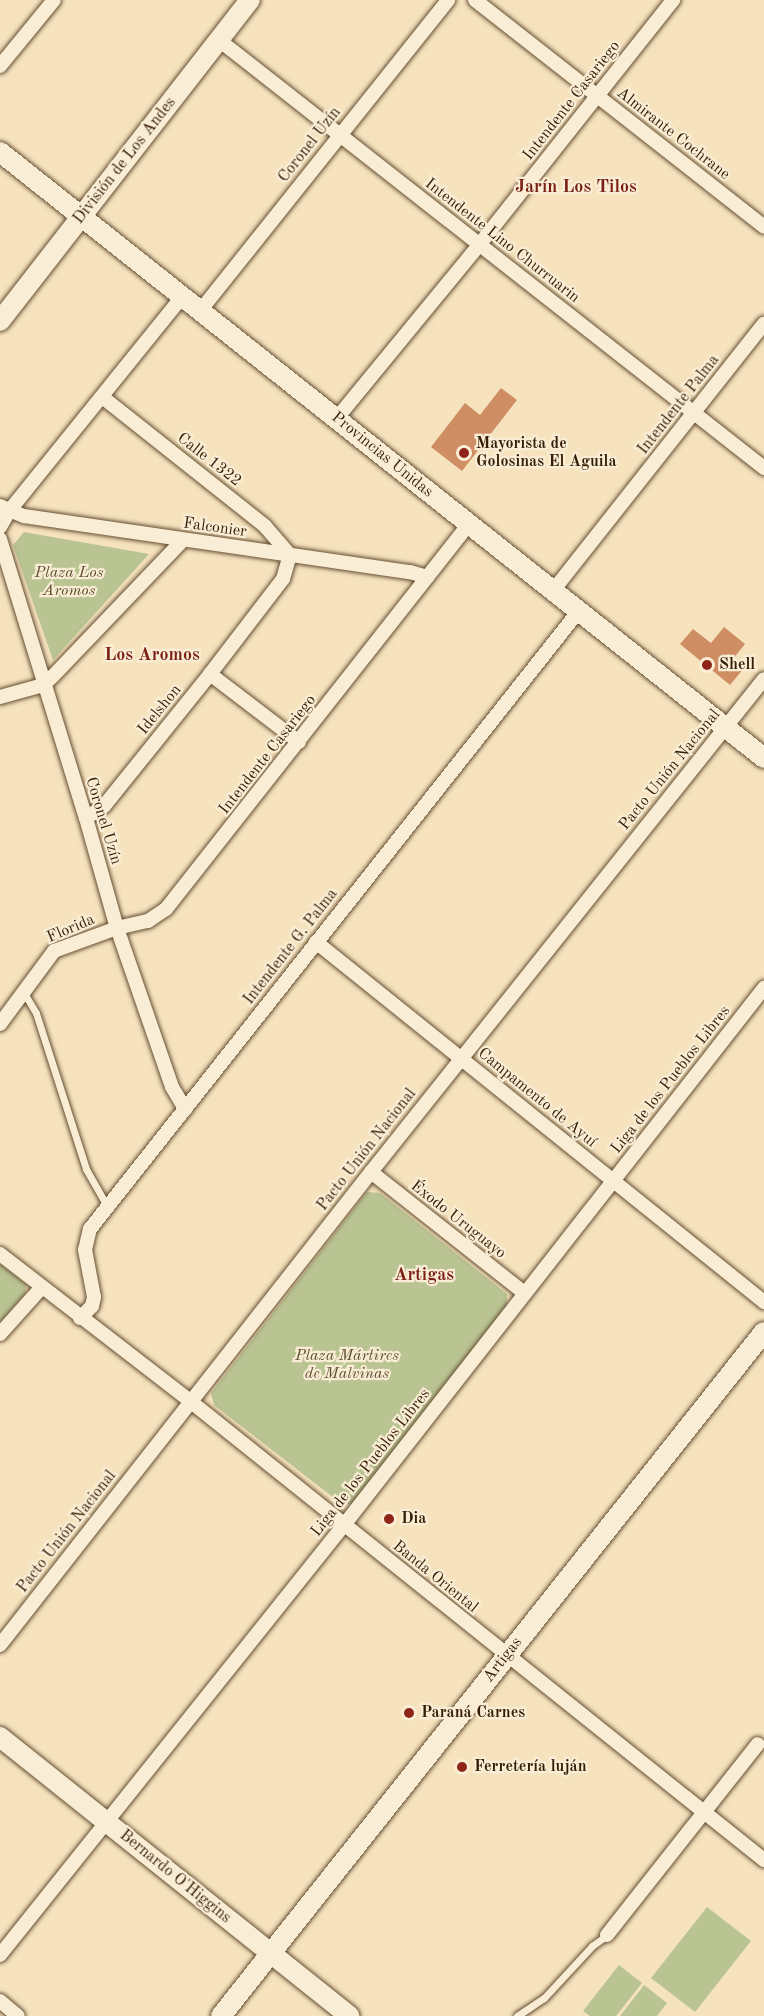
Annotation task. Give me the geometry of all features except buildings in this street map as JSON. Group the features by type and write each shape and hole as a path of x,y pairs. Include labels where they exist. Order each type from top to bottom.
{"street":[{"path":"0,66 54,0"},
{"name":"División de Los Andes","path":"0,321 250,0"},
{"name":"Coronel Uzín","path":"200,311 448,0"},
{"name":"Almirante Cochrane","path":"475,0 764,227"},
{"name":"Intendente Casariego","path":"337,418 479,245 673,0"},
{"name":"Intendente Lino Churruarin","path":"219,40 764,468"},
{"name":"Provincias Unidas","path":"0,152 764,758"},
{"path":"0,527 5,508 102,397 182,297"},
{"name":"Intendente Palma","path":"552,592 764,324"},
{"name":"Calle 1322","path":"102,397 266,526 290,555"},
{"name":"Falconier","path":"5,508 24,516 410,572 427,577"},
{"path":"427,577 469,524"},
{"name":"Coronel Uzín","path":"0,539 43,685 86,818 117,928 172,1088 185,1109"},
{"path":"0,697 43,685 183,540"},
{"name":"Idelshon","path":"86,818 104,806 210,674 283,579 290,555"},
{"name":"Intendente Casariego","path":"117,928 160,915 299,742 427,577"},
{"name":"Intendente G. Palma","path":"80,1318 92,1306 94,1298 85,1250 86,1238 107,1206 578,612"},
{"path":"210,674 299,742"},
{"name":"Pacto Unión Nacional","path":"0,1645 371,1172 764,679"},
{"name":"Florida","path":"0,1024 54,951 117,928"},
{"name":"Campamento de Ayuí","path":"316,942 764,1302"},
{"name":"Liga de los Pueblos Libres","path":"0,1955 108,1823 344,1525 764,988"},
{"name":"Éxodo Uruguayo","path":"371,1172 524,1293"},
{"name":"Banda Oriental","path":"0,1254 190,1401 764,1860"},
{"path":"0,1334 42,1287"},
{"name":"Artigas","path":"221,2016 764,1332"},
{"name":"Bernardo O'Higgins","path":"0,1737 349,2016"},
{"path":"607,1935 758,1744"},
{"path":"0,2001 18,2016"}],"lane":[{"path":"24,993 36,1013 86,1169 107,1206"},
{"path":"517,2016 544,1998 592,1946 607,1935"}],"green space":[{"name":"Plaza Los Aromos","path":"24,532 149,554 53,660 13,545"},
{"name":"Plaza Mártires de Malvinas","path":"367,1192 380,1193 507,1294 507,1307 355,1503 343,1505 214,1405 211,1393"},
{"path":"0,1264 26,1284 25,1294 0,1322"},
{"path":"707,1907 751,1941 695,2012 651,1978"},
{"path":"619,1965 642,1983 616,2016 590,2016 583,2011"},
{"path":"644,1985 667,2003 657,2016 620,2016"}],"place":[{"name":"Mayorista de Golosinas El Aguila","path":"464,453"},
{"name":"Shell","path":"707,665"},
{"name":"Dia","path":"389,1519"},
{"name":"Paraná Carnes","path":"409,1713"},
{"name":"Ferretería luján","path":"462,1767"}],"district":[{"name":"Jarín Los Tilos","path":"576,187"},
{"name":"Los Aromos","path":"152,655"},
{"name":"Artigas","path":"424,1275"}]}
